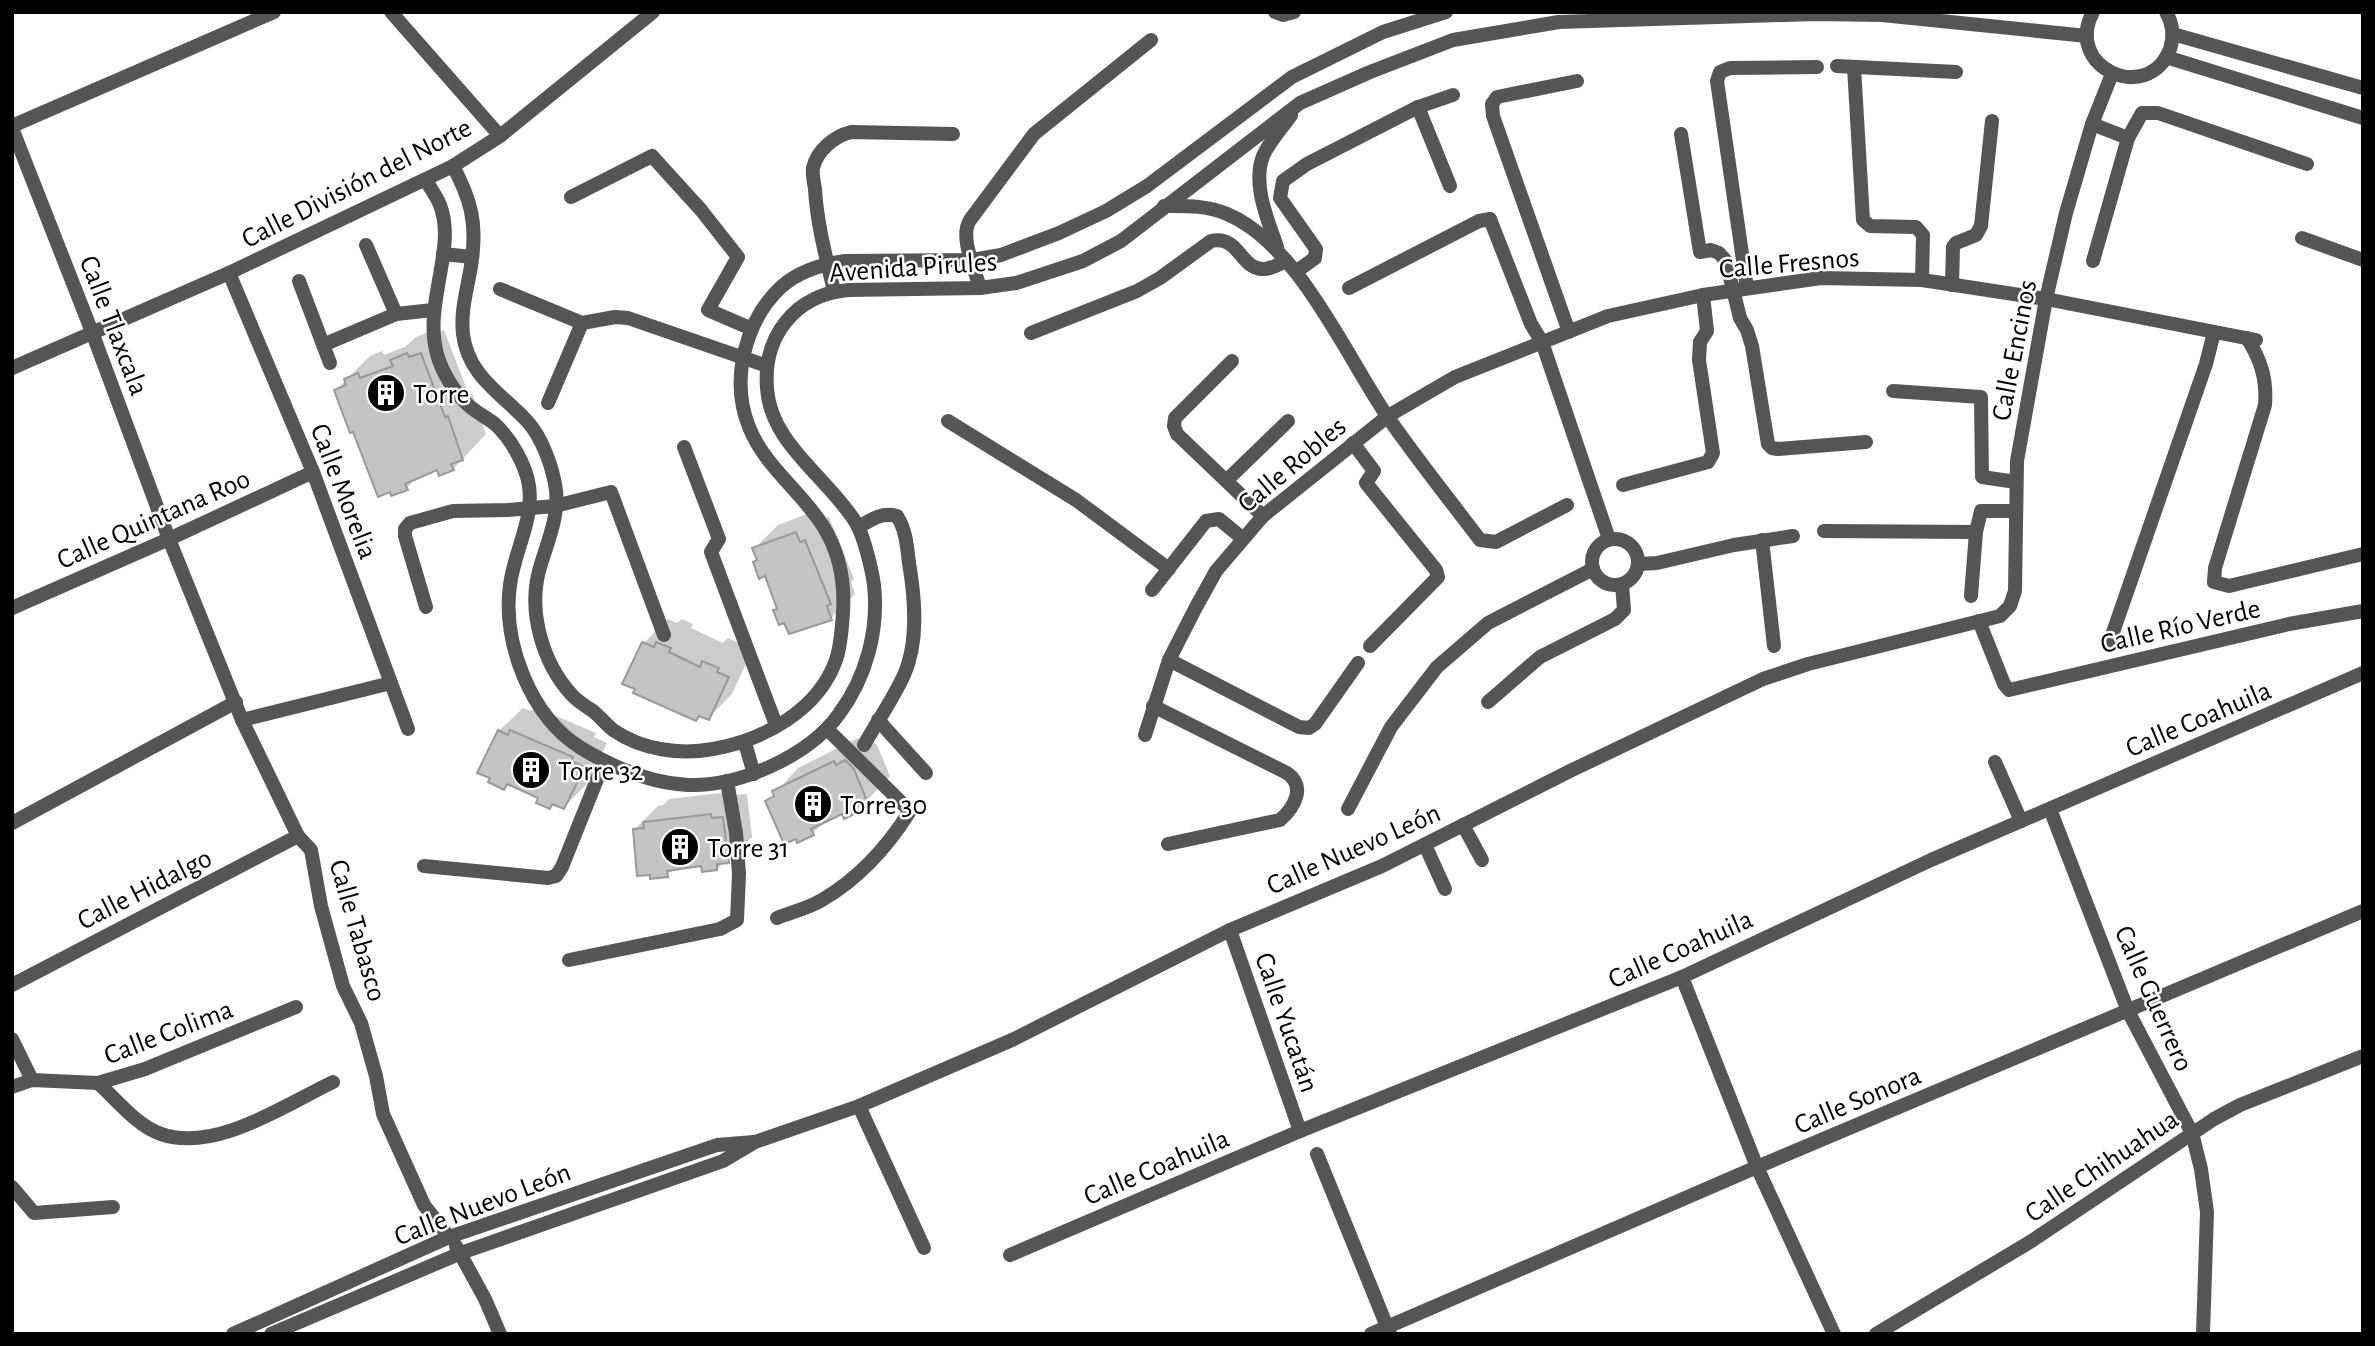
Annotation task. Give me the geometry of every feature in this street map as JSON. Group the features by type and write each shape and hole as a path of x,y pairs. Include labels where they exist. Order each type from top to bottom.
{"street":[{"path":"12,127 274,12"},
{"path":"391,12 500,136"},
{"name":"Calle División del Norte","path":"12,368 229,273 453,166 500,136 653,12"},
{"path":"1275,12 1283,15 1294,12"},
{"name":"Avenida Pirules","path":"453,166 468,195 472,214 472,257 463,302 463,335 471,362 487,386 530,424 547,457 556,491 554,526 538,576 536,602 538,626 555,674 573,696 615,731 659,749 684,752 708,750 745,743 795,715 813,699 827,678 836,660 841,635 844,578 831,542 823,526 800,495 770,466 756,443 743,408 743,356 752,329 764,306 783,285 827,264 845,261 972,260 1001,254 1059,233 1106,211 1147,186 1292,78 1383,32 1422,16 1446,12"},
{"path":"2093,12 2087,36 2094,58 2112,74 2124,77 2148,73 2166,57 2173,34 2166,12"},
{"name":"Avenida Pirules","path":"426,180 441,206 444,228 443,254 433,310 437,355 446,375 465,402 496,425 511,443 523,465 529,486 529,508 510,583 508,609 512,637 527,680 537,702 554,725 572,742 604,762 655,781 691,785 754,774 787,758 827,729 859,681 873,638 874,585 859,527 840,499 780,431 767,391 766,366 771,347 779,328 793,312 834,291 980,288 1016,283 1083,261 1121,241 1300,103 1453,40 1559,22 1815,14 1882,14 2087,36"},
{"path":"2173,34 2363,88"},
{"path":"980,288 965,240 965,227 1034,134 1150,40"},
{"path":"2166,57 2363,118"},
{"path":"1817,66 1730,68 1720,72 1717,81 1741,289 1740,318 1748,330 1752,346 1768,444 1772,448 1866,442"},
{"path":"1837,66 1956,72"},
{"path":"1854,66 1863,220 1870,226 1920,229 1923,235 1922,280"},
{"name":"Calle Encinos","path":"1979,621 2000,616 2006,612 2013,599 2017,460 2046,299 2066,213 2092,124 2112,74"},
{"path":"1569,332 1493,116 1492,104 1497,97 1577,81"},
{"path":"1031,333 1137,291 1160,278 1211,241 1221,239 1228,242 1251,265 1262,270 1287,260 1315,258 1316,249 1280,198 1283,181 1307,164 1418,107 1453,95"},
{"name":"Calle Robles","path":"1145,735 1169,660 1216,571 1263,516 1388,416 1287,260 1264,206 1259,179 1263,155 1300,103"},
{"path":"1418,107 1450,186"},
{"path":"2093,261 2129,138 2137,118 2142,113 2148,111 2307,164"},
{"path":"1952,285 1953,247 1956,243 1976,236 1980,226 1992,121"},
{"path":"2092,124 2129,138"},
{"name":"Calle Tlaxcala","path":"12,127 92,331 169,539"},
{"path":"834,291 816,206 813,167 825,147 839,135 851,132 953,134"},
{"path":"1681,134 1700,252 1711,250 1719,253 1741,289"},
{"path":"571,197 652,156 701,210 738,257 708,310 752,329"},
{"name":"Calle Robles","path":"1164,206 1197,205 1227,214 1249,226 1287,260"},
{"path":"1349,288 1479,221 1490,219 1531,324 1542,342 1609,539"},
{"path":"2302,238 2363,260"},
{"path":"366,245 396,314"},
{"path":"443,254 472,257"},
{"name":"Calle Morelia","path":"229,273 313,472 408,729"},
{"name":"Calle Fresnos","path":"1388,416 1455,377 1608,316 1703,295 1821,278 1922,280 2046,299 2252,339 2263,368 2265,405 2215,568 2214,582 2229,586 2363,554"},
{"path":"299,281 330,363"},
{"path":"500,289 582,323 615,317 628,318 766,366"},
{"path":"1623,485 1708,462 1712,458 1699,360 1700,342 1707,331 1703,295"},
{"path":"323,345 396,314 433,310"},
{"path":"548,403 582,323"},
{"path":"2110,641 2206,364 2214,332"},
{"path":"1232,361 1175,418 1174,426 1177,434 1263,516"},
{"path":"1893,391 1981,397 1982,477 2016,482"},
{"path":"1388,416 1480,540 1496,542 1567,505"},
{"path":"948,421 1076,500 1169,569"},
{"path":"1227,480 1288,421"},
{"path":"1353,443 1374,471 1366,483 1436,570 1438,577 1370,646"},
{"path":"684,447 719,539 710,552 776,725"},
{"name":"Calle Quintana Roo","path":"12,608 313,472"},
{"path":"426,607 405,536 405,529 410,523 453,511 555,506 611,492 664,635"},
{"path":"1971,596 1976,532 1981,511 2016,511"},
{"path":"859,527 875,517 888,514 897,516 904,526 913,587 912,645 904,673 864,745"},
{"path":"1152,590 1206,521 1219,519 1242,538"},
{"path":"1824,531 1976,532"},
{"path":"1639,564 1657,563 1762,540 1793,536"},
{"name":"Calle Tabasco","path":"169,539 242,720 298,836 311,850 321,906 344,986 361,1023 376,1076 383,1114 424,1205 461,1252 500,1334"},
{"path":"1609,539 1627,541 1638,555 1639,564 1636,573 1622,584 1613,585 1604,582 1593,569 1592,559 1595,550 1609,539"},
{"path":"1762,540 1774,646"},
{"path":"1348,809 1391,727 1437,667 1488,623 1593,569"},
{"path":"1488,702 1540,657 1615,619 1624,610 1622,584"},
{"name":"Calle Río Verde","path":"1979,621 2004,684 2009,690 2289,624 2363,611"},
{"name":"Calle Nuevo León","path":"271,1334 461,1252 723,1161 755,1142 859,1106 1012,1040 1230,930 1382,866 1572,770 1763,679 1808,664 1979,621"},
{"path":"1169,660 1298,727 1309,728 1315,724 1358,663"},
{"name":"Calle Coahuila","path":"1010,1255 1300,1131 1682,977 1918,866 2363,673"},
{"path":"242,720 391,683"},
{"path":"12,823 236,702"},
{"path":"1153,706 1287,773 1293,778 1297,788 1296,800 1290,811 1280,820 1168,844"},
{"path":"878,720 926,773"},
{"path":"777,918 821,901 856,877 900,828 910,811 827,729"},
{"path":"745,743 754,774"},
{"path":"424,866 548,878 556,876 604,762"},
{"path":"1995,762 2021,821"},
{"path":"569,960 720,929 737,920 739,874 736,833 727,780"},
{"name":"Calle Guerrero","path":"2050,809 2128,1011 2192,1133 2201,1169 2207,1212 2203,1334"},
{"path":"1463,825 1482,860"},
{"name":"Calle Hidalgo","path":"12,985 298,836"},
{"path":"1425,845 1445,889"},
{"name":"Calle Sonora","path":"1371,1334 1388,1331 1757,1167 2363,911"},
{"name":"Calle Yucatán","path":"1230,930 1300,1131"},
{"path":"1682,977 1757,1167 1834,1334"},
{"name":"Calle Colima","path":"12,1087 32,1080 99,1083 145,1069 296,1007"},
{"path":"12,1039 32,1080"},
{"name":"Calle Chihuahua","path":"1877,1334 2030,1242 2192,1133 2240,1105 2363,1056"},
{"path":"99,1083 147,1127 162,1135 194,1138 231,1132 333,1082"},
{"path":"859,1106 924,1248"},
{"name":"Calle Nuevo León","path":"233,1334 449,1237 717,1145 755,1142"},
{"path":"1317,1154 1388,1331"},
{"path":"12,1187 34,1213 113,1207"}],"building":[{"path":"407,353 409,357 421,353 445,417 448,416 463,460 451,464 454,470 439,476 437,470 405,484 408,490 391,496 390,492 378,497 334,390 346,385 344,379 358,373 360,378 393,366 390,360"},
{"path":"796,532 800,542 805,540 831,604 827,606 832,620 789,634 784,623 779,625 773,610 777,609 765,576 759,579 753,562 757,560 752,548"},
{"path":"642,642 654,647 656,642 671,648 669,652 700,667 702,661 719,668 717,672 729,677 709,720 699,716 696,721 633,693 635,689 622,684"},
{"name":"Torre 32","path":"498,730 508,735 510,730 573,757 571,761 585,767 564,809 552,804 550,809 536,803 538,798 507,784 504,790 488,782 490,778 477,773"},
{"name":"Torre 30","path":"845,760 854,769 867,801 855,807 858,812 844,819 842,814 811,829 814,835 797,843 796,839 784,844 765,801 774,796 772,791 834,761 836,765"},
{"name":"Torre 31","path":"711,814 712,818 723,817 729,863 717,864 717,870 702,872 701,866 667,871 668,877 650,879 650,875 637,876 633,829 644,828 643,822"}],"place":[{"name":"Torre","path":"386,393"},
{"name":"Torre 32","path":"531,770"},
{"name":"Torre 30","path":"813,804"},
{"name":"Torre 31","path":"680,847"}]}
